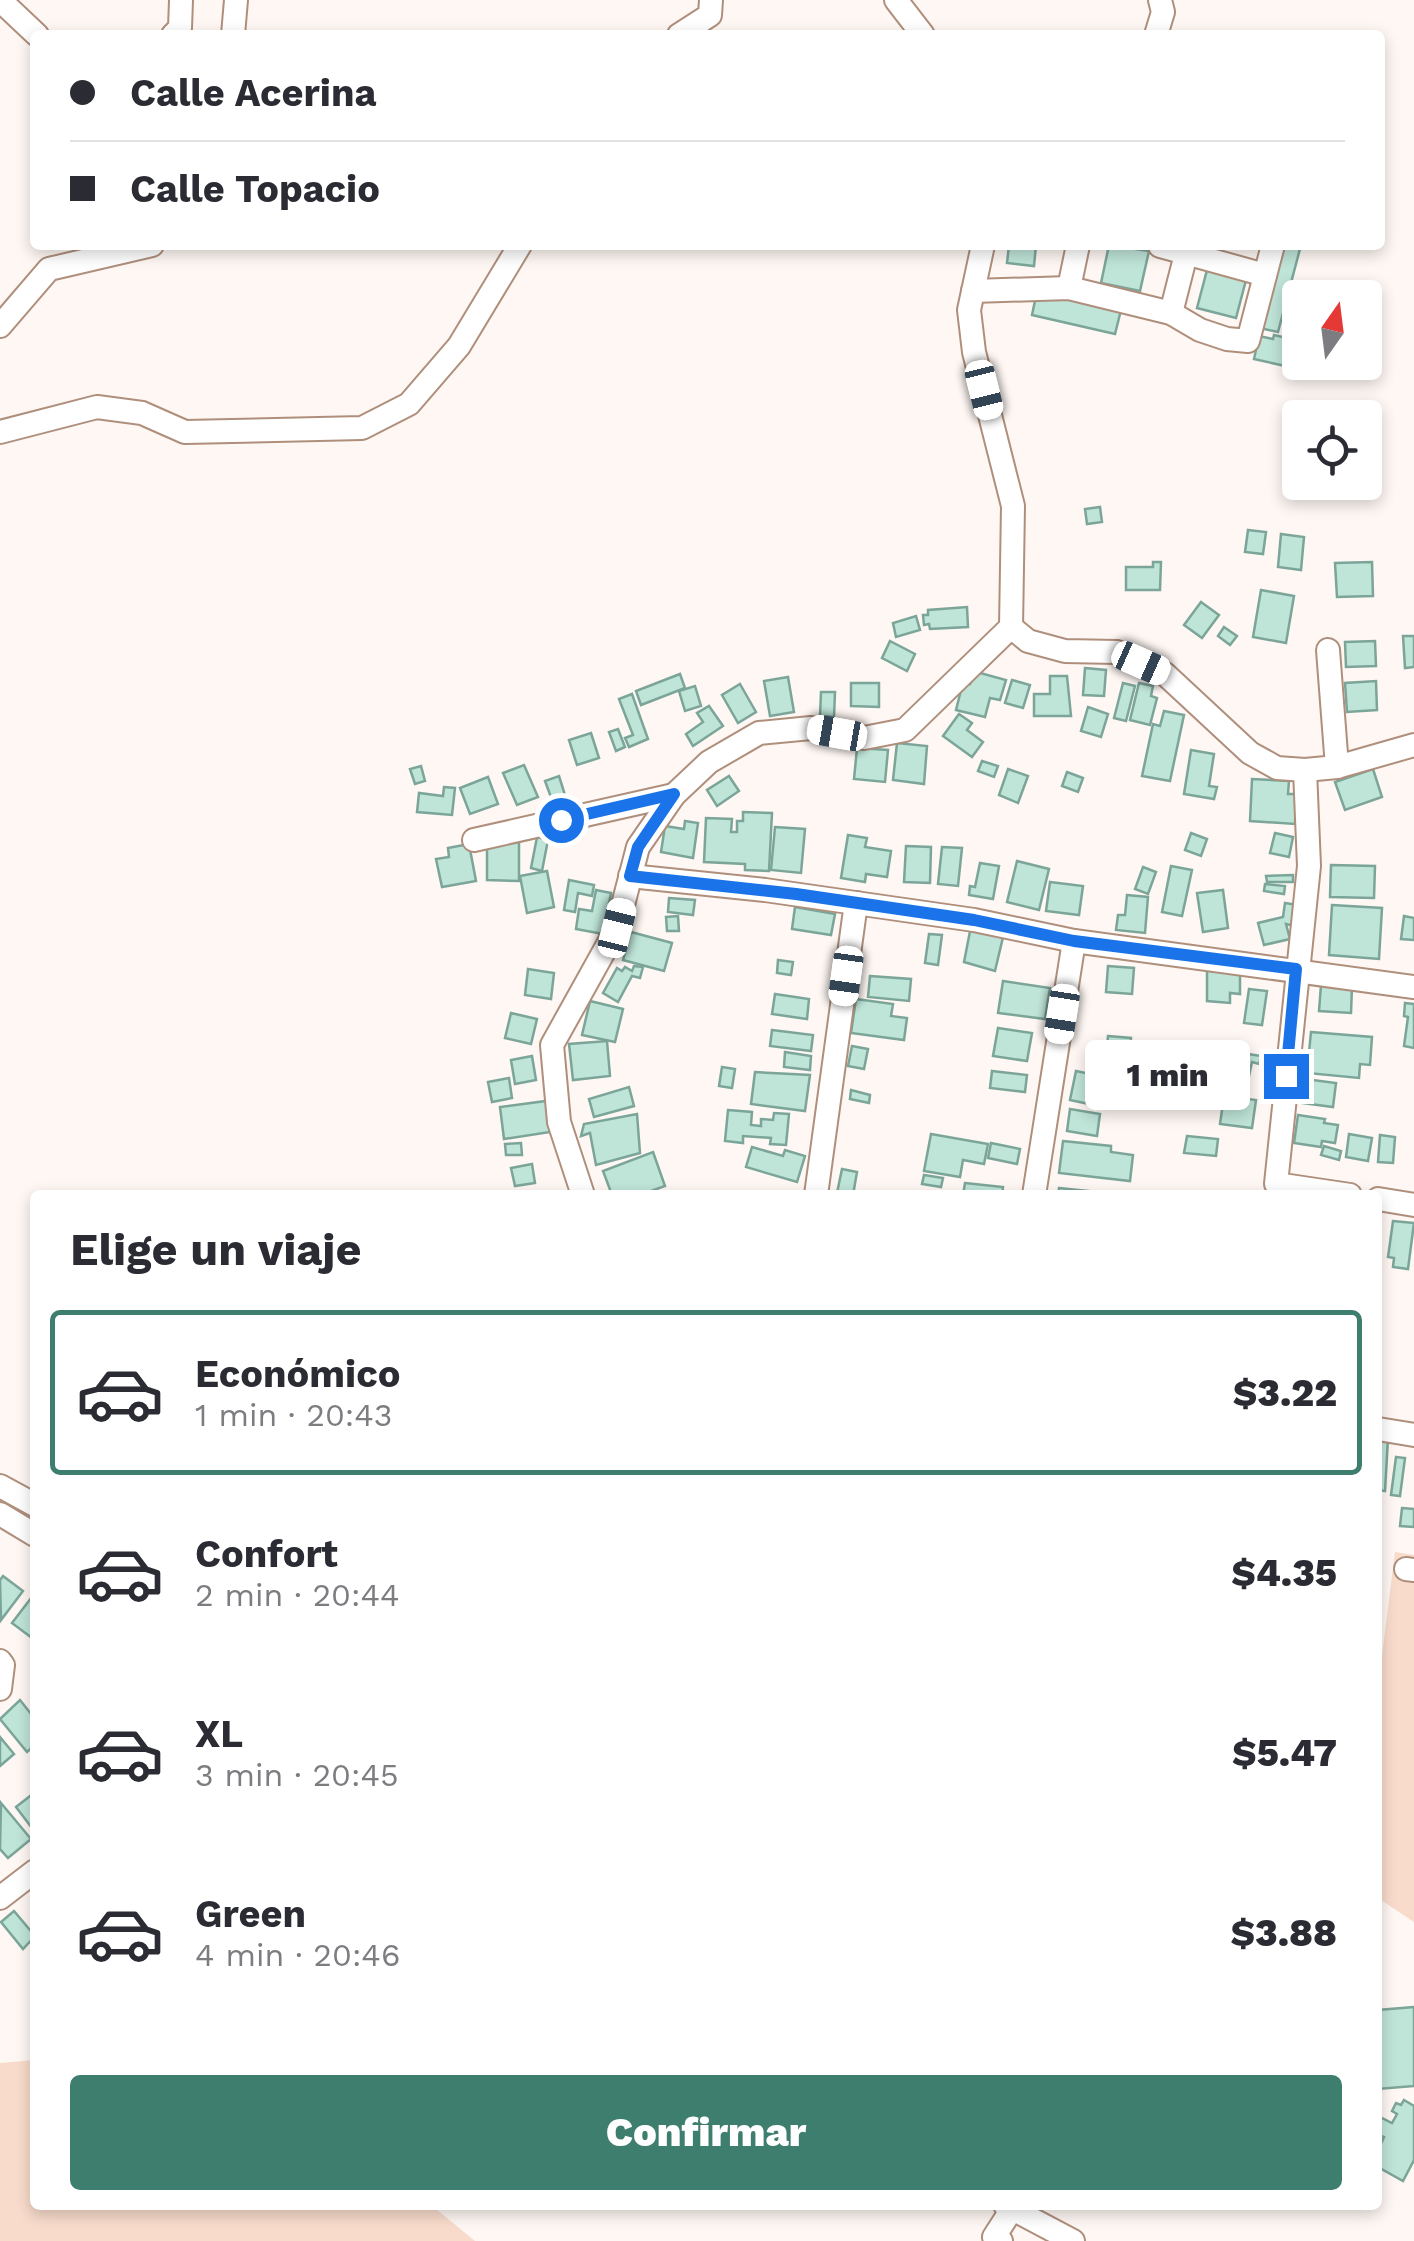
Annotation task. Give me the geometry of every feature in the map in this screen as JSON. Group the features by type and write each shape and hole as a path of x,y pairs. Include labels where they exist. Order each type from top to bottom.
{"street":[{"path":"0,0 32,30"},
{"path":"178,30 181,0"},
{"path":"233,30 236,0"},
{"path":"687,30 710,15 711,0"},
{"path":"896,0 913,30"},
{"path":"1158,30 1163,12 1160,0"},
{"path":"0,326 49,269 131,250"},
{"path":"0,432 97,406 142,414 185,432 362,428 409,404 459,346 517,250"},
{"path":"581,1190 559,1122 552,1045 617,928 638,847 674,794 710,762 760,733 810,728 864,738 905,730 1010,628 1013,506 974,352 969,310 982,250"},
{"path":"1069,288 1077,250"},
{"path":"1172,250 1265,276"},
{"path":"973,291 1069,288 1171,313 1200,330 1248,341 1272,250"},
{"path":"1171,313 1186,254"},
{"path":"1010,628 1028,641 1064,651 1116,652 1166,674 1250,753 1277,768 1337,767 1414,745"},
{"path":"1328,650 1337,767"},
{"path":"1305,770 1309,866 1276,1184 1316,1190"},
{"path":"474,840 674,794"},
{"path":"630,876 856,903 974,920 1074,941 1414,986"},
{"path":"817,1190 856,903"},
{"path":"1035,1190 1074,941"},
{"path":"1382,1200 1414,1205"},
{"path":"1382,1430 1414,1435"},
{"path":"0,1486 30,1502"},
{"path":"0,1514 30,1532"},
{"path":"0,1662 0,1689"},
{"path":"0,1898 30,1875"},
{"path":"1001,2241 994,2238 1008,2210"},
{"path":"1015,2210 1073,2241"}],"shaded area":[{"path":"1395,1552 1414,1555 1414,1922 1382,1901 1382,1655"},
{"path":"30,2060 30,2210 437,2210 475,2241 0,2241 0,2063"}],"building":[{"path":"1008,250 1036,250 1034,266 1007,263"},
{"path":"1108,250 1149,251 1140,291 1101,283"},
{"path":"1281,250 1300,250 1292,280 1282,280 1278,332 1260,328"},
{"path":"1207,270 1246,280 1236,318 1197,308"},
{"path":"1037,291 1121,310 1115,334 1032,315"},
{"path":"1274,335 1282,337 1282,365 1254,359 1259,336 1273,339"},
{"path":"1100,507 1102,522 1087,524 1085,509"},
{"path":"1248,530 1266,532 1263,554 1245,552"},
{"path":"1281,534 1304,537 1301,570 1278,567"},
{"path":"1153,562 1161,562 1160,590 1126,590 1126,567 1153,567"},
{"path":"1372,562 1373,596 1337,597 1335,563"},
{"path":"1261,590 1294,596 1286,643 1253,637"},
{"path":"1201,602 1219,615 1202,638 1184,625"},
{"path":"967,607 968,627 930,629 929,624 924,625 923,615 928,615 928,610"},
{"path":"916,616 920,630 896,637 893,623"},
{"path":"1224,627 1237,636 1230,645 1218,636"},
{"path":"1403,636 1414,636 1414,667 1405,668"},
{"path":"890,641 915,654 907,671 882,658"},
{"path":"1375,641 1376,666 1346,667 1345,642"},
{"path":"1085,668 1106,670 1104,696 1083,695"},
{"path":"973,671 1006,680 1000,700 990,698 985,717 956,710 963,682 970,684"},
{"path":"680,674 685,688 641,705 636,691"},
{"path":"1050,676 1067,676 1071,716 1034,716 1034,694 1050,694"},
{"path":"788,677 794,712 770,716 764,681"},
{"path":"1012,680 1030,685 1023,708 1005,703"},
{"path":"1376,681 1377,710 1347,712 1345,683"},
{"path":"851,683 879,683 879,707 851,706"},
{"path":"1123,683 1135,686 1126,721 1114,718"},
{"path":"1139,683 1153,686 1151,696 1157,698 1150,725 1130,720"},
{"path":"740,684 756,712 738,723 722,695"},
{"path":"695,686 701,706 685,711 679,691"},
{"path":"821,692 835,692 834,717 820,716"},
{"path":"632,694 648,739 629,747 625,738 633,735 619,699"},
{"path":"709,706 723,726 693,746 686,734 703,722 697,713"},
{"path":"1088,707 1108,714 1101,737 1081,731"},
{"path":"1164,711 1184,715 1170,781 1142,776 1153,724 1160,726"},
{"path":"959,714 972,723 967,730 983,742 972,757 943,736"},
{"path":"618,729 625,747 616,751 609,732"},
{"path":"591,733 599,758 577,765 569,740"},
{"path":"897,743 927,746 924,784 893,780"},
{"path":"857,748 888,750 885,782 854,779"},
{"path":"1191,750 1214,754 1209,786 1217,787 1214,799 1184,794"},
{"path":"982,761 998,766 994,777 978,771"},
{"path":"524,765 538,797 517,805 503,773"},
{"path":"421,766 425,781 415,784 410,769"},
{"path":"1008,769 1028,776 1018,803 999,795"},
{"path":"1373,769 1382,797 1345,810 1335,782"},
{"path":"1067,772 1083,778 1078,792 1062,786"},
{"path":"559,776 565,795 552,800 545,781"},
{"path":"729,776 739,791 717,806 707,790"},
{"path":"488,777 498,804 470,814 460,788"},
{"path":"1252,779 1289,781 1288,794 1296,794 1295,824 1250,821"},
{"path":"444,787 455,788 452,815 417,812 419,793 443,796"},
{"path":"743,812 772,813 769,871 745,870 745,864 704,862 706,818 732,819 731,832 737,832 737,821 743,821"},
{"path":"685,821 698,823 693,858 661,852 665,826 684,829"},
{"path":"775,827 805,829 801,873 771,870"},
{"path":"1191,833 1207,839 1201,856 1185,850"},
{"path":"1275,833 1293,837 1289,857 1270,853"},
{"path":"848,835 867,838 865,847 891,851 887,877 866,874 865,882 841,878"},
{"path":"537,837 548,840 542,871 531,868"},
{"path":"487,841 519,842 519,881 487,880"},
{"path":"469,844 476,881 442,887 436,859 449,857 448,848"},
{"path":"906,846 931,847 930,883 904,882"},
{"path":"942,847 962,848 958,886 938,884"},
{"path":"1017,861 1049,869 1039,910 1007,902"},
{"path":"980,863 999,866 993,899 969,895 970,886 975,887"},
{"path":"1331,865 1375,866 1374,898 1330,897"},
{"path":"1171,866 1192,870 1182,916 1162,912"},
{"path":"1143,867 1156,872 1148,894 1135,889"},
{"path":"547,871 554,907 527,913 520,876"},
{"path":"1293,875 1293,882 1267,882 1266,876"},
{"path":"569,880 594,885 592,896 578,893 575,912 564,910"},
{"path":"1050,882 1083,886 1079,915 1046,911"},
{"path":"1265,884 1285,886 1284,894 1264,891"},
{"path":"596,890 611,893 603,934 576,929 579,909 592,911"},
{"path":"1223,890 1228,928 1203,932 1197,893"},
{"path":"1127,895 1148,897 1145,933 1116,930 1118,915 1125,915"},
{"path":"669,898 695,900 693,915 668,912"},
{"path":"1285,903 1298,905 1294,926 1286,924 1290,939 1264,945 1258,923 1283,917"},
{"path":"1332,905 1382,908 1379,959 1329,955"},
{"path":"795,907 835,914 831,935 792,929"},
{"path":"678,916 679,931 667,931 666,917"},
{"path":"1404,916 1414,918 1414,940 1401,939"},
{"path":"971,926 1004,933 995,971 964,962"},
{"path":"631,932 672,943 664,971 623,960"},
{"path":"929,934 942,935 938,965 925,963"},
{"path":"778,960 793,962 791,975 777,973"},
{"path":"634,966 643,967 640,978 632,976 618,1002 603,993 617,968 632,971"},
{"path":"1108,966 1134,968 1132,994 1106,992"},
{"path":"528,969 554,973 551,999 525,995"},
{"path":"1240,969 1240,994 1230,993 1230,1003 1207,1001 1207,970"},
{"path":"870,976 911,979 909,1001 868,997"},
{"path":"1003,981 1050,988 1045,1019 998,1013"},
{"path":"1321,985 1352,987 1351,1013 1319,1011"},
{"path":"1249,989 1267,991 1262,1025 1244,1023"},
{"path":"775,994 809,999 807,1019 772,1014"},
{"path":"856,999 893,1004 891,1016 907,1018 904,1040 851,1033"},
{"path":"590,1001 623,1009 615,1042 582,1035"},
{"path":"1405,1003 1414,1004 1414,1048 1404,1046 1408,1017 1404,1016"},
{"path":"511,1013 537,1019 531,1044 505,1038"},
{"path":"998,1028 1032,1033 1027,1061 993,1056"},
{"path":"772,1030 813,1035 811,1051 770,1046"},
{"path":"1311,1032 1372,1037 1370,1065 1360,1064 1359,1078 1307,1073"},
{"path":"1108,1036 1131,1038 1129,1061 1097,1058 1098,1046 1107,1047"},
{"path":"607,1041 610,1076 573,1080 569,1044"},
{"path":"852,1046 868,1049 864,1069 848,1066"},
{"path":"1162,1046 1161,1067 1136,1067 1138,1047"},
{"path":"785,1052 811,1056 810,1070 784,1067"},
{"path":"1248,1054 1261,1056 1259,1064 1252,1062 1249,1076 1233,1073 1236,1058 1247,1060"},
{"path":"532,1056 536,1080 515,1084 511,1060"},
{"path":"1216,1058 1232,1060 1231,1077 1215,1075"},
{"path":"722,1067 735,1069 732,1088 719,1086"},
{"path":"992,1071 1027,1075 1025,1092 990,1088"},
{"path":"1076,1071 1114,1079 1108,1108 1070,1100"},
{"path":"755,1072 810,1075 805,1111 751,1104"},
{"path":"509,1078 512,1098 492,1102 488,1082"},
{"path":"1305,1079 1336,1083 1333,1107 1302,1103"},
{"path":"1166,1085 1195,1088 1193,1107 1164,1104"},
{"path":"629,1087 634,1106 594,1117 589,1099"},
{"path":"851,1090 870,1095 869,1103 850,1099"},
{"path":"1224,1096 1256,1100 1252,1128 1220,1124"},
{"path":"546,1101 550,1132 504,1139 500,1107"},
{"path":"1070,1109 1100,1114 1097,1136 1067,1131"},
{"path":"728,1110 752,1112 751,1125 761,1126 761,1119 773,1120 774,1113 789,1114 786,1145 770,1144 771,1138 743,1136 743,1143 725,1141"},
{"path":"637,1114 640,1153 596,1165 590,1133 581,1136 584,1124"},
{"path":"1298,1115 1338,1125 1335,1143 1322,1141 1321,1147 1294,1143"},
{"path":"931,1134 988,1144 984,1164 963,1160 960,1177 924,1171"},
{"path":"1349,1134 1372,1138 1368,1161 1346,1157"},
{"path":"1380,1135 1395,1137 1393,1163 1378,1162"},
{"path":"1187,1136 1218,1139 1216,1156 1184,1153"},
{"path":"1063,1141 1111,1146 1111,1152 1133,1155 1130,1181 1059,1173"},
{"path":"521,1143 522,1155 506,1155 505,1144"},
{"path":"991,1143 1020,1149 1017,1164 988,1158"},
{"path":"1324,1146 1341,1151 1339,1160 1321,1155"},
{"path":"752,1147 783,1156 785,1150 805,1156 797,1182 746,1167"},
{"path":"653,1152 665,1186 654,1190 610,1190 603,1171"},
{"path":"532,1164 535,1183 515,1186 511,1168"},
{"path":"842,1169 857,1172 854,1190 838,1190"},
{"path":"924,1175 943,1178 941,1187 922,1184"},
{"path":"965,1183 1003,1187 1003,1190 964,1190"},
{"path":"1393,1221 1414,1223 1408,1269 1393,1267 1394,1258 1388,1257"},
{"path":"1382,1438 1388,1438 1385,1491"},
{"path":"1396,1457 1405,1458 1400,1496 1391,1495"},
{"path":"1402,1508 1414,1509 1414,1527 1400,1526"},
{"path":"3,1576 23,1591 1,1620 0,1580"},
{"path":"30,1600 30,1636 12,1623"},
{"path":"20,1700 30,1713 30,1749 27,1752 0,1719"},
{"path":"0,1737 14,1754 0,1766"},
{"path":"30,1796 30,1825 16,1807"},
{"path":"1,1803 30,1840 8,1858 0,1849"},
{"path":"14,1911 30,1930 30,1941 23,1949 1,1922"},
{"path":"1414,2007 1414,2086 1382,2089 1382,2010"},
{"path":"1404,2100 1414,2106 1414,2160 1403,2181 1382,2169 1382,2118 1392,2123 1397,2114 1392,2111 1396,2103 1401,2105"}],"route":[{"path":"561,820 674,794 638,847 630,876 796,894 974,920 1074,941 1296,969 1286,1076"}]}
